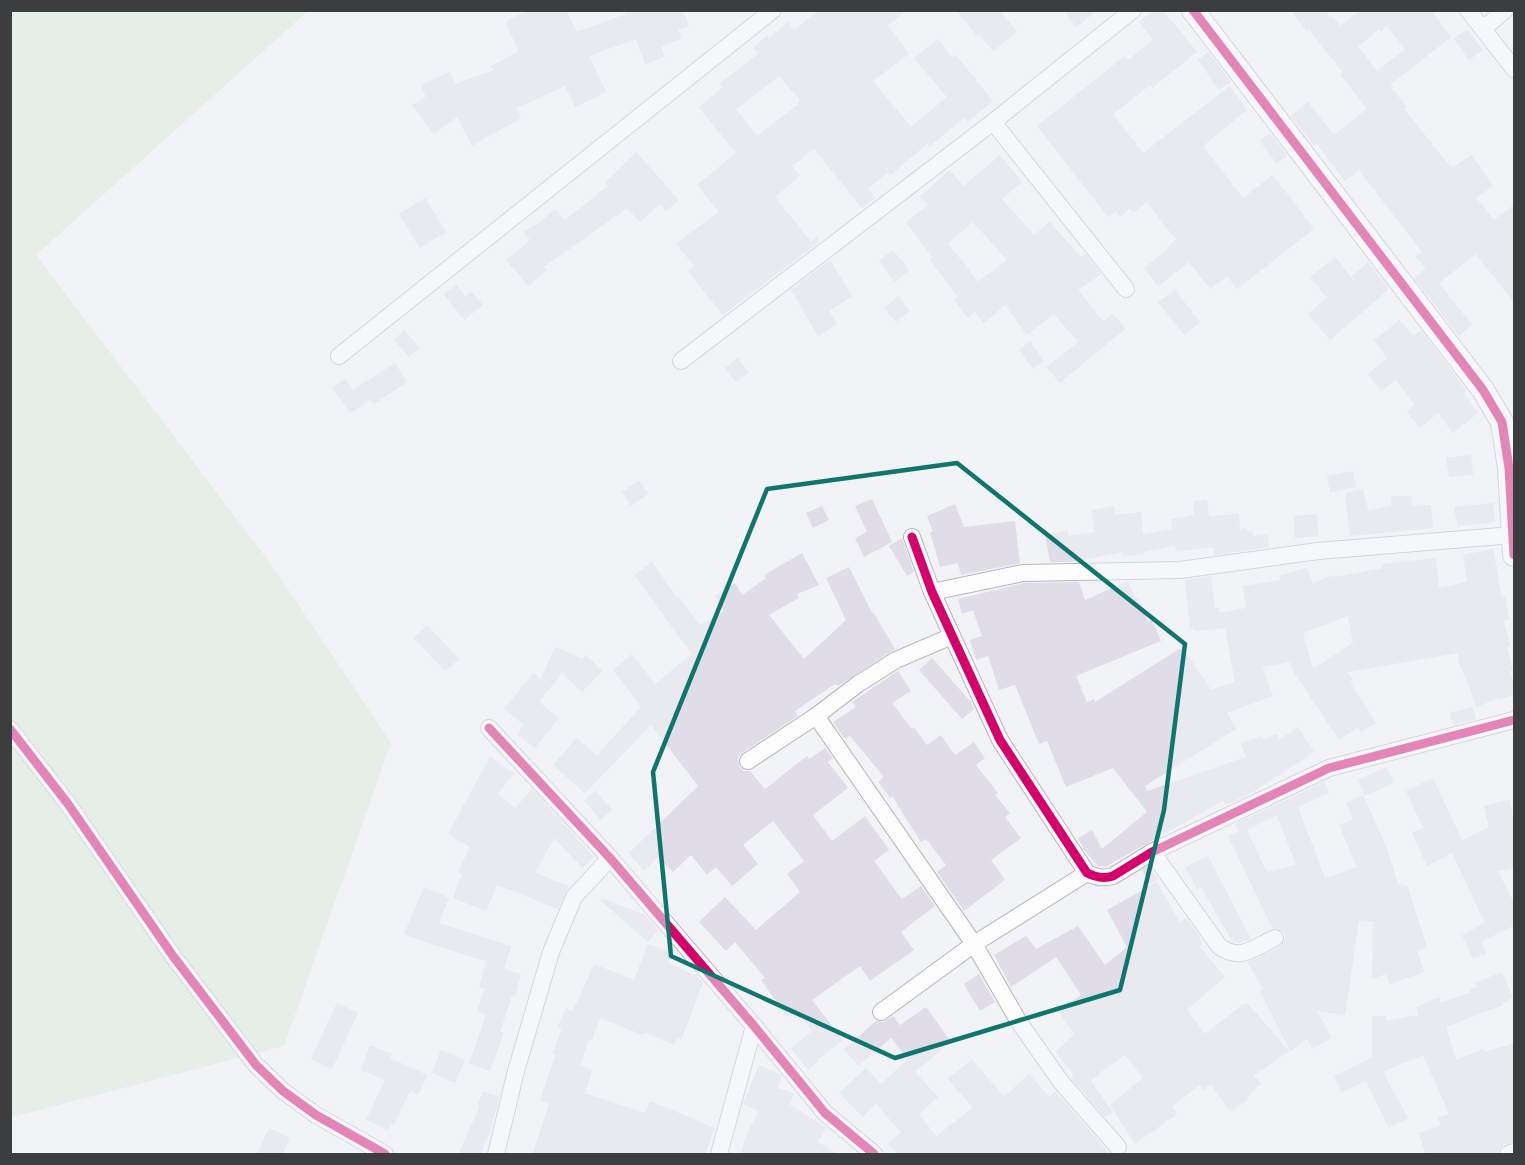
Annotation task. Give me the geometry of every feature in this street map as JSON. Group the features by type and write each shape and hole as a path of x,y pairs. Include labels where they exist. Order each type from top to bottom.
{"street":[{"path":"339,356 773,10"},
{"path":"681,361 993,122 1133,10"},
{"path":"932,592 1023,573 1180,570 1318,551 1514,545 1509,468 1502,422 1483,390 1193,10"},
{"path":"1468,10 1515,69"},
{"path":"1483,29 1505,10"},
{"path":"993,122 1126,289"},
{"path":"912,537 932,592 1000,740 1087,873 1106,879 1152,852 1329,768 1515,720"},
{"path":"748,760 896,660 952,636"},
{"path":"816,716 974,944 1019,1022 1061,1082 1118,1147"},
{"path":"489,728 610,858 825,1113 874,1155"},
{"path":"10,729 68,804 173,956 256,1065 283,1091 316,1115 385,1155"},
{"path":"1152,852 1219,946 1229,954 1241,955 1275,938"},
{"path":"496,1155 516,1071 550,952 574,897 610,858"},
{"path":"881,1012 974,944 1087,873"},
{"path":"719,1155 754,1026"},
{"path":"1508,1155 1515,1152"}],"highlighted area":[{"path":"957,463 1185,644 1164,810 1120,990 895,1058 671,956 653,772 767,489"}],"green space":[{"path":"11,11 308,11 36,255 271,564 391,743 284,1046 13,1117 11,1120"}],"building":[{"path":"528,10 566,10 577,32 626,14 625,10 683,10 689,26 678,30 682,38 661,47 665,57 645,64 636,39 589,56 606,92 575,107 565,86 516,108 521,118 472,146 457,117 434,134 412,105 426,97 421,85 450,72 455,84 494,70 491,66 519,51 505,22"},
{"path":"819,10 907,10 888,26 909,54 873,81 911,127 947,97 914,58 938,39 952,58 956,55 993,101 968,122 964,118 930,146 928,143 891,175 888,172 868,189 875,198 862,208 814,149 792,166 800,176 775,197 811,242 817,237 819,242 723,315 688,271 694,266 676,243 719,212 697,185 736,153 699,107 723,87 720,83 758,54 753,47 768,35 769,38 788,22 794,30","holes":["779,76 800,100 799,104 757,136 736,109"]},
{"path":"956,10 999,10 1017,32 993,51"},
{"path":"1064,10 1098,10 1076,27"},
{"path":"1154,10 1163,10 1197,52 1152,88 1150,85 1113,114 1143,153 1230,86 1247,110 1203,146 1243,198 1273,175 1314,229 1237,289 1227,276 1210,289 1189,262 1158,286 1144,268 1176,240 1147,202 1133,213 1130,209 1120,216 1116,211 1108,217 1037,126 1125,56 1128,60 1153,40 1139,22"},
{"path":"1291,10 1325,10 1330,18 1332,16 1340,26 1360,10 1431,10 1451,37 1390,85 1406,107 1404,109 1449,165 1453,167 1472,155 1493,186 1476,198 1494,220 1515,204 1515,304 1476,254 1439,283 1472,325 1459,336 1414,278 1426,269 1416,256 1422,252 1359,170 1345,181 1316,143 1314,146 1291,116 1308,102 1334,135 1367,109 1309,29 1306,31","holes":["1387,26 1405,49 1377,71 1358,46"]},
{"path":"1467,29 1483,50 1469,60 1454,39"},
{"path":"1208,52 1231,82 1219,90 1198,60"},
{"path":"1270,133 1287,156 1277,164 1260,141"},
{"path":"636,152 679,200 666,211 660,204 640,222 627,208 544,267 547,270 529,286 506,260 530,240 524,232 555,209 565,220 608,186 605,183"},
{"path":"1000,155 1022,182 1002,199 1034,235 1050,222 1081,257 1085,254 1101,274 1078,290 1103,321 1113,313 1125,329 1060,383 1047,367 1078,342 1054,314 1027,335 1005,305 984,323 975,312 968,318 954,300 958,297 930,260 933,258 906,222 928,205 920,197 949,170 964,186","holes":["973,222 1007,260 978,282 948,243"]},
{"path":"425,198 446,232 420,248 399,214"},
{"path":"893,250 909,270 895,282 879,261"},
{"path":"1335,257 1351,277 1368,262 1389,289 1330,340 1308,314 1327,298 1310,277"},
{"path":"830,260 852,296 829,311 837,324 818,336 791,290"},
{"path":"457,285 465,297 472,292 483,305 464,320 444,294"},
{"path":"1175,290 1200,322 1184,335 1158,302"},
{"path":"898,296 910,311 896,322 884,308"},
{"path":"1400,320 1413,336 1421,330 1466,390 1463,393 1478,413 1453,433 1438,413 1419,428 1407,412 1415,405 1396,379 1381,391 1368,374 1387,358 1374,340"},
{"path":"404,330 420,348 409,357 394,340"},
{"path":"1030,341 1044,361 1033,369 1019,350"},
{"path":"738,358 749,373 736,382 725,368"},
{"path":"395,363 407,382 374,404 371,399 350,413 333,388 345,379 353,390"},
{"path":"1471,455 1473,475 1449,477 1446,458"},
{"path":"1353,471 1356,487 1330,493 1327,476"},
{"path":"639,481 648,494 631,506 622,492"},
{"path":"1363,489 1368,510 1392,506 1391,496 1411,496 1412,506 1431,505 1433,528 1350,536 1345,493"},
{"path":"872,499 892,542 864,557 855,538 867,532 855,506"},
{"path":"1207,500 1209,516 1239,514 1240,529 1247,528 1247,531 1252,531 1253,536 1268,535 1269,547 1215,555 1214,547 1176,551 1175,546 1144,552 1144,554 1123,556 1123,552 1071,562 1050,562 1045,535 1067,531 1068,536 1095,532 1092,510 1114,506 1115,515 1141,512 1143,534 1172,529 1171,519 1194,515 1193,501"},
{"path":"1493,503 1495,522 1458,526 1454,507"},
{"path":"955,504 964,527 1015,521 1020,563 961,575 958,563 940,567 930,532 933,532 927,516"},
{"path":"822,506 829,520 813,528 806,513"},
{"path":"1317,514 1318,536 1295,538 1294,516"},
{"path":"902,538 914,572 907,576 889,546"},
{"path":"1493,549 1502,598 1505,597 1509,619 1504,620 1510,646 1507,647 1513,670 1510,671 1515,685 1515,694 1477,707 1459,662 1458,653 1347,672 1353,680 1350,682 1376,723 1361,732 1358,727 1339,740 1292,669 1290,662 1262,667 1273,696 1227,713 1236,729 1145,786 1147,791 1246,757 1241,743 1262,736 1263,740 1276,734 1279,740 1298,727 1314,752 1255,791 1226,805 1223,801 1105,867 1098,866 1085,851 1078,838 1092,830 1102,849 1147,812 1113,768 1066,787 1047,741 1039,744 1015,685 999,690 988,656 976,660 970,640 982,636 973,610 962,614 958,599 1024,583 1079,582 1085,600 1128,581 1135,598 1138,597 1148,622 1152,620 1161,641 1076,676 1087,702 1094,699 1095,702 1179,649 1184,649 1211,690 1235,682 1225,628 1195,631 1193,628 1190,629 1185,580 1211,576 1215,608 1219,608 1219,613 1246,608 1243,586 1280,580 1279,576 1307,568 1313,583 1334,575 1335,577 1383,568 1383,564 1436,558 1439,588 1467,582 1463,555","holes":["1348,616 1353,643 1313,669 1303,633"]},
{"path":"802,553 819,585 797,594 799,598 769,615 804,659 846,620 826,578 849,567 872,613 895,649 838,686 835,684 795,711 798,716 742,753 738,757 739,766 744,771 750,771 765,789 807,756 809,759 825,748 833,758 828,762 848,788 813,815 832,841 865,816 889,850 874,861 902,899 921,886 935,906 901,932 914,950 870,981 860,966 812,1000 843,1040 808,1070 791,1048 812,1031 796,1011 787,1017 761,980 765,978 735,942 726,951 699,922 725,897 756,930 800,892 787,874 804,861 773,821 743,845 758,864 732,886 716,867 707,875 691,855 673,872 658,857 644,871 629,853 698,786 651,725 585,793 553,765 577,738 597,755 641,707 613,670 632,654 655,684 692,654 634,575 652,562 700,625 724,611 715,596 735,583 742,595 766,578 764,575"},
{"path":"427,625 459,659 445,671 414,638"},
{"path":"555,647 582,659 586,655 602,671 582,692 562,673 539,702 559,718 535,748 517,734 524,725 504,709 533,673 541,679"},
{"path":"932,658 971,702 974,709 962,719 919,670"},
{"path":"898,671 911,691 892,703 927,745 941,735 955,755 974,742 985,758 976,765 998,793 995,795 1010,813 1005,817 1021,838 991,860 1005,880 964,911 937,872 946,865 926,839 921,842 892,796 890,798 878,782 884,777 850,736 845,739 833,722 856,707 852,702"},
{"path":"1473,707 1476,719 1453,725 1450,713"},
{"path":"490,757 514,773 498,794 515,808 532,789 594,857 583,868 554,838 535,873 569,886 558,909 497,885 486,911 453,898 462,874 458,872 470,847 448,834"},
{"path":"1386,767 1394,782 1365,796 1358,780"},
{"path":"1433,778 1462,840 1489,827 1484,806 1509,800 1515,824 1515,868 1498,871 1515,905 1515,925 1481,942 1487,954 1473,958 1462,935 1485,923 1452,853 1427,866 1412,833 1423,828 1406,791"},
{"path":"1324,782 1329,793 1298,807 1325,878 1357,867 1339,825 1353,819 1346,803 1363,795 1387,848 1398,884 1407,885 1427,947 1417,950 1424,972 1390,984 1386,974 1372,979 1373,922 1359,921 1345,1015 1317,1011 1332,1038 1312,1049 1307,1039 1290,1051 1260,991 1263,989 1247,962 1280,947 1285,934 1280,929 1272,928 1228,836 1239,831 1235,824","holes":["1277,815 1296,865 1267,872 1247,830"]},
{"path":"596,791 612,810 600,820 584,800"},
{"path":"1208,856 1251,939 1239,943 1232,941 1201,887 1197,889 1185,867"},
{"path":"1149,866 1158,879 1150,884 1142,870"},
{"path":"1157,882 1180,923 1186,918 1203,942 1199,946 1225,977 1187,1010 1205,1034 1243,1004 1248,1004 1289,1051 1253,1076 1261,1083 1247,1098 1248,1100 1230,1112 1211,1084 1203,1090 1200,1085 1172,1106 1177,1114 1135,1144 1110,1105 1143,1078 1125,1055 1091,1081 1113,1112 1105,1117 1071,1078 1074,1075 1056,1052 1074,1034 1058,1011 1081,995 1056,957 1011,987 994,955 1026,936 1036,949 1078,926 1105,965 1127,947 1107,910"},
{"path":"424,887 449,898 439,923 511,946 504,969 521,974 515,996 512,995 500,1032 504,1033 490,1071 469,1063 486,1015 477,1011 485,988 479,987 486,961 404,934"},
{"path":"601,898 645,915 658,930 648,942 600,900"},
{"path":"648,944 672,953 668,963 697,976 703,983 681,1040 677,1038 674,1045 644,1032 643,1035 600,1018 592,1040 589,1039 580,1065 592,1070 585,1093 645,1113 650,1101 715,1128 705,1155 532,1155 549,1104 540,1100 556,1054 553,1053 562,1028 558,1027 566,1008 573,1011 594,964 634,980"},
{"path":"1502,972 1513,998 1502,1003 1503,1005 1446,1027 1456,1060 1484,1049 1485,1052 1515,1043 1515,1142 1504,1144 1495,1155 1426,1155 1419,1133 1441,1126 1438,1117 1449,1114 1423,1055 1384,1071 1408,1118 1389,1128 1366,1081 1341,1092 1334,1076 1372,1057 1372,1016 1386,1016 1386,1021 1419,1015 1416,1007 1439,997 1441,1003 1471,992 1470,989 1477,987 1475,983"},
{"path":"979,974 995,1002 980,1011 964,984"},
{"path":"337,1003 358,1013 332,1069 311,1059"},
{"path":"926,1007 951,1042 915,1072 938,1097 919,1114 936,1136 973,1108 948,1079 972,1059 1004,1097 1029,1074 1049,1097 1055,1091 1111,1155 898,1155 888,1143 901,1133 876,1103 863,1117 839,1093 866,1068 881,1084 908,1059 891,1038 858,1066 844,1049 876,1021 883,1022 893,1016 900,1025"},
{"path":"370,1045 392,1054 390,1058 427,1075 418,1095 410,1091 394,1124 391,1123 388,1130 366,1120 385,1080 361,1070"},
{"path":"441,1050 465,1060 455,1083 432,1073"},
{"path":"759,1065 782,1077 778,1088 794,1093 790,1105 826,1127 818,1142 839,1155 741,1155 745,1138 759,1111 743,1104"},
{"path":"483,1091 499,1097 490,1132 480,1155 458,1155 480,1106 478,1105"},
{"path":"269,1128 290,1138 282,1155 257,1155"}],"cycle path":[{"path":"1193,10 1483,390 1502,422 1509,468 1514,555"},
{"path":"912,537 932,592 1000,740 1087,873 1093,876 1113,876 1152,852 1329,768 1514,720"},
{"path":"489,728 610,858 825,1113 874,1154"},
{"path":"10,729 68,804 173,956 256,1065 283,1091 316,1115 385,1154"}]}
